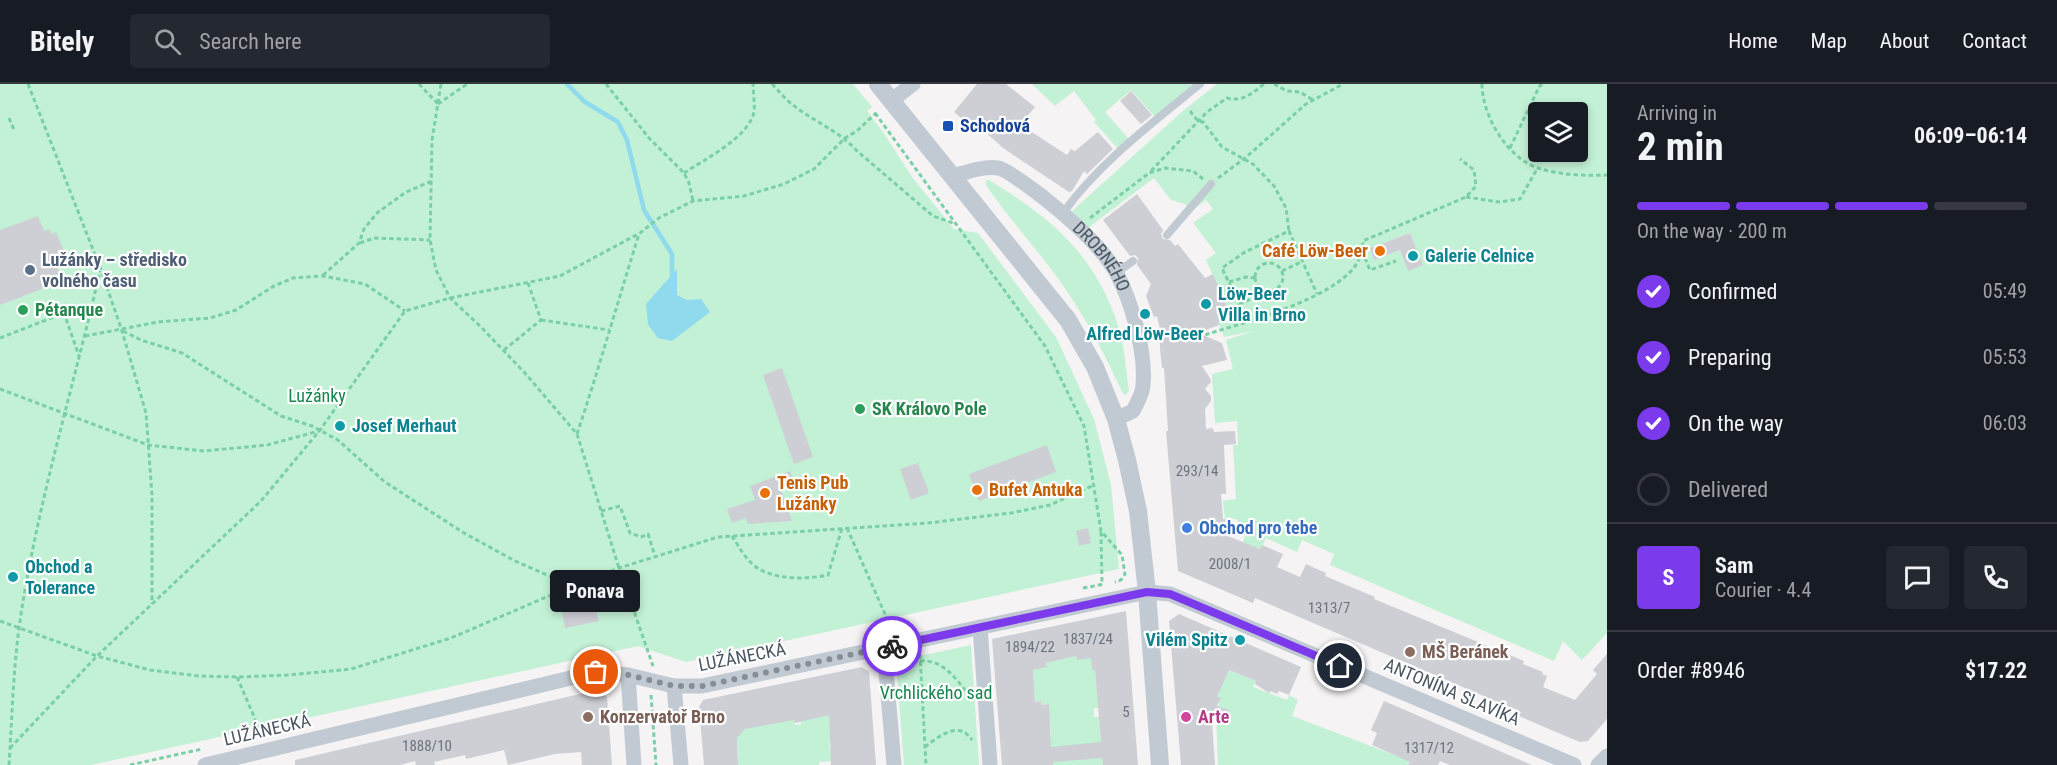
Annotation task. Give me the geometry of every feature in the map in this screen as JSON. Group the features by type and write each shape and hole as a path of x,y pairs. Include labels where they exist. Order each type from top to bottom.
{"street":[{"path":"878,84 1068,320 1095,367 1116,419 1138,511 1147,592 1160,765"},
{"path":"892,100 913,84"},
{"name":"DROBNÉHO","path":"953,176 977,169 1000,168 1063,213 1087,236 1116,273 1133,315 1141,351 1143,387 1133,411 1116,419"},
{"name":"LUŽÁNECKÁ","path":"205,765 596,672 628,675 674,686 702,686 1147,592"},
{"name":"ANTONÍNA SLAVÍKA","path":"1147,592 1170,594 1574,765"},
{"path":"980,627 990,765"},
{"path":"884,647 894,765"},
{"path":"628,675 634,765"},
{"path":"674,686 681,765"},
{"path":"1598,765 1607,756"}],"lane":[{"path":"1063,213 1088,182 1156,120 1200,84"},
{"path":"1167,235 1211,184"},
{"path":"1116,273 1133,261"}],"path":[{"path":"28,84 101,270 146,413 152,495 152,604"},
{"path":"419,84 438,104"},
{"path":"441,84 432,140 429,240 436,270 450,298 504,350 577,434 619,568 654,668"},
{"path":"438,104 467,84"},
{"path":"606,84 649,138 684,173 693,201"},
{"path":"684,173 729,144 744,131 754,113 753,84"},
{"path":"772,84 791,104 836,135 845,138 933,216 955,223"},
{"path":"1082,224 1149,172 1198,121 1222,101 1227,98 1235,100 1245,98 1264,84"},
{"path":"1274,84 1287,91 1300,92 1313,100"},
{"path":"1149,172 1165,168 1193,171 1211,184 1244,159 1306,104 1343,84"},
{"path":"1482,84 1484,104 1498,134 1510,148 1537,168 1566,173 1607,175"},
{"path":"1510,148 1542,84"},
{"path":"10,748 97,656 261,501 321,430 405,311 450,298 560,276 640,233 658,218 693,201 744,196 784,184 814,169 845,138 857,131 892,100"},
{"path":"1190,111 1198,121 1203,122 1222,147 1252,164 1279,195 1286,208 1289,231 1317,294"},
{"path":"875,114 1045,346 1084,426 1101,531 1102,584 1121,580 1125,574 1122,555 1101,531"},
{"path":"9,118 14,130"},
{"path":"1198,337 1286,309 1317,294 1336,283 1356,265 1362,251 1363,240 1466,197 1476,186 1474,170 1460,159"},
{"path":"1466,197 1499,202 1520,199 1537,168"},
{"path":"359,243 364,229 376,213 406,192 432,181"},
{"path":"1247,322 1222,268 1245,252 1289,231"},
{"path":"577,434 640,233"},
{"path":"322,276 359,243 374,238 429,240"},
{"path":"1362,251 1370,270 1396,261"},
{"path":"1282,271 1303,261"},
{"path":"1266,264 1275,264 1282,271 1283,279 1279,287 1271,291 1263,290 1257,285 1255,278 1258,269 1266,264"},
{"path":"9,765 10,722 19,628 38,522 101,270"},
{"path":"85,336 122,331 159,322 210,318 236,310 274,286 293,278 322,276 365,284 405,311"},
{"path":"1229,282 1246,277 1255,278"},
{"path":"528,283 541,320"},
{"path":"1239,304 1256,297 1263,290"},
{"path":"0,338 64,313 79,358"},
{"path":"504,350 541,320 609,330"},
{"path":"122,331 141,340 182,353 281,416 321,430 338,440 386,482 464,533 516,561 572,586"},
{"path":"0,389 148,445 204,451 267,445 321,430"},
{"path":"0,621 97,656 150,670 237,678 351,669 451,638 619,568 718,537 928,524 1011,513 1050,505 1094,485"},
{"path":"601,511 620,506 630,533 641,537 648,534 655,556"},
{"path":"732,536 745,556 762,571 812,578 828,575 842,528"},
{"path":"847,528 892,630"},
{"path":"918,640 927,765"},
{"path":"920,661 931,660 945,668 986,716"},
{"path":"237,678 262,735"},
{"path":"650,690 656,765"},
{"path":"925,748 939,735 950,730 971,737 975,745"}],"green space":[{"name":"Lužánky","path":"0,84 853,84 872,107 867,111 912,177 954,229 978,233 1056,337 1094,419 1111,485 1119,569 686,662 638,646 91,765 0,765"},
{"path":"1032,84 1196,84 1155,117 1131,90 1105,112 1129,139 1118,149 1094,122 1096,120 1074,91 1055,106"},
{"path":"1217,84 1607,84 1607,633 1582,660 1563,641 1554,661 1330,565 1334,554 1302,540 1297,552 1266,538 1259,553 1243,542 1246,532 1236,519 1225,519 1222,501 1236,499 1233,445 1238,445 1237,421 1215,423 1212,374 1233,369 1226,340 1254,331 1224,337 1218,322 1220,321 1216,312 1227,307 1206,260 1216,253 1193,223 1213,209 1206,200 1190,212 1185,204 1171,200 1154,178 1088,228 1072,211 1184,110","holes":["1410,233 1422,265 1408,270 1400,250 1374,260 1370,248"]},
{"path":"986,180 1012,195 1053,225 1086,261 1111,306 1120,332 1129,391 1125,395 1079,310 1048,265 993,195 986,185"},
{"name":"Vrchlického sad","path":"971,645 979,765 904,765 896,661"},
{"path":"1076,656 1077,660 1094,656 1092,670 1095,670 1099,708 1094,708 1094,717 1099,717 1103,765 1053,765 1036,737 1051,736 1048,721 1049,704 1042,705 1041,701 1035,702 1033,673 1030,672 1032,666 1047,667 1046,663"},
{"path":"1213,664 1256,681 1253,687 1287,700 1289,695 1298,700 1292,716 1397,756 1413,755 1408,765 1218,765 1216,714 1220,699 1217,697 1220,690"},
{"path":"839,708 832,742 829,743 830,751 841,750 842,760 819,762 819,765 738,765 737,737 744,729 769,722 770,725 794,717 795,725 801,724 801,721"}],"water":[{"path":"677,269 677,295 687,300 701,299 710,312 672,341 658,338 648,325 646,304"}],"building":[{"path":"977,84 1006,84 1035,107 1024,120 1030,126 1027,129 1067,155 1071,149 1075,151 1098,132 1113,149 1087,174 1084,171 1072,191 1069,192 1003,148 981,128 974,129 954,112"},
{"path":"1131,91 1152,115 1141,124 1120,101"},
{"path":"1137,194 1163,230 1161,234 1163,239 1170,240 1175,246 1178,244 1205,278 1213,274 1227,307 1216,312 1220,321 1219,325 1198,333 1222,343 1227,360 1202,366 1211,382 1205,389 1211,396 1211,401 1205,409 1206,429 1213,428 1214,432 1235,431 1236,444 1224,445 1226,494 1221,494 1223,519 1226,519 1228,536 1260,549 1262,545 1283,554 1277,567 1300,577 1306,564 1326,573 1325,576 1375,597 1374,599 1524,661 1523,664 1547,676 1543,687 1575,700 1597,674 1593,670 1607,654 1607,719 1588,741 1580,742 1563,735 1519,716 1521,712 1255,598 1253,603 1178,571 1166,431 1168,431 1164,368 1162,368 1160,349 1160,343 1163,343 1157,316 1154,317 1146,296 1151,284 1137,265 1138,258 1135,255 1130,256 1103,220"},
{"name":"Lužánky – středisko volného času","path":"38,216 44,231 50,229 51,234 56,232 64,251 59,253 61,258 55,260 63,281 0,305 0,230"},
{"path":"1410,233 1423,265 1408,271 1400,250 1374,260 1370,248"},
{"path":"782,368 813,457 794,464 763,375"},
{"path":"1047,445 1056,472 979,501 969,474"},
{"path":"918,463 929,493 911,500 900,469"},
{"path":"790,471 795,486 781,490 792,521 748,524 746,518 732,523 727,509 755,500 750,486"},
{"path":"1088,528 1091,543 1079,546 1076,531"},
{"path":"594,603 599,621 565,628 562,611"},
{"path":"1126,611 1138,765 1103,765 1102,758 1053,762 1053,765 1002,765 992,639","holes":["1076,656 1077,660 1091,658 1092,670 1095,670 1101,742 1051,747 1049,704 1042,705 1041,701 1035,702 1033,670 1047,667 1046,663"]},
{"path":"1179,614 1301,667 1289,695 1279,691 1277,694 1271,691 1269,693 1255,684 1256,681 1229,670 1217,697 1221,698 1217,706 1229,710 1230,722 1212,722 1215,765 1181,765 1169,621"},
{"path":"862,667 869,672 876,765 831,765 829,715 795,723 794,720 745,729 737,738 738,765 704,765 699,707 703,700"},
{"path":"597,690 607,697 612,765 582,765 581,752 555,754 508,765 504,750 466,759 465,755 434,762 435,765 416,765 415,761 400,765 295,765 295,760"},
{"path":"1384,701 1532,765 1450,765 1440,761 1438,765 1408,765 1410,762 1372,745 1377,733 1371,730"}],"waterway":[{"path":"567,84 585,102 618,122 627,140 644,210 672,254 672,275"}],"way so far":[{"path":"596,672 628,675 674,686 702,686 892,646"}],"place":[{"name":"Schodová","path":"948,126"},
{"name":"Café Löw-Beer","path":"1380,251"},
{"name":"Galerie Celnice","path":"1413,256"},
{"name":"Lužánky – středisko volného času","path":"30,270"},
{"name":"Löw-Beer Villa in Brno","path":"1206,304"},
{"name":"Pétanque","path":"23,310"},
{"name":"Alfred Löw-Beer","path":"1145,314"},
{"name":"SK Královo Pole","path":"860,409"},
{"name":"Josef Merhaut","path":"340,426"},
{"name":"Bufet Antuka","path":"977,490"},
{"name":"Tenis Pub Lužánky","path":"765,493"},
{"name":"Obchod pro tebe","path":"1187,528"},
{"name":"Obchod a Tolerance","path":"13,577"},
{"name":"Vilém Spitz","path":"1240,640"},
{"name":"MŠ Beránek","path":"1410,652"},
{"name":"Ponava","path":"596,672"},
{"name":"Konzervatoř Brno","path":"588,717"},
{"name":"Arte","path":"1186,717"}],"route":[{"path":"892,646 1147,592 1170,594 1340,666"}]}
